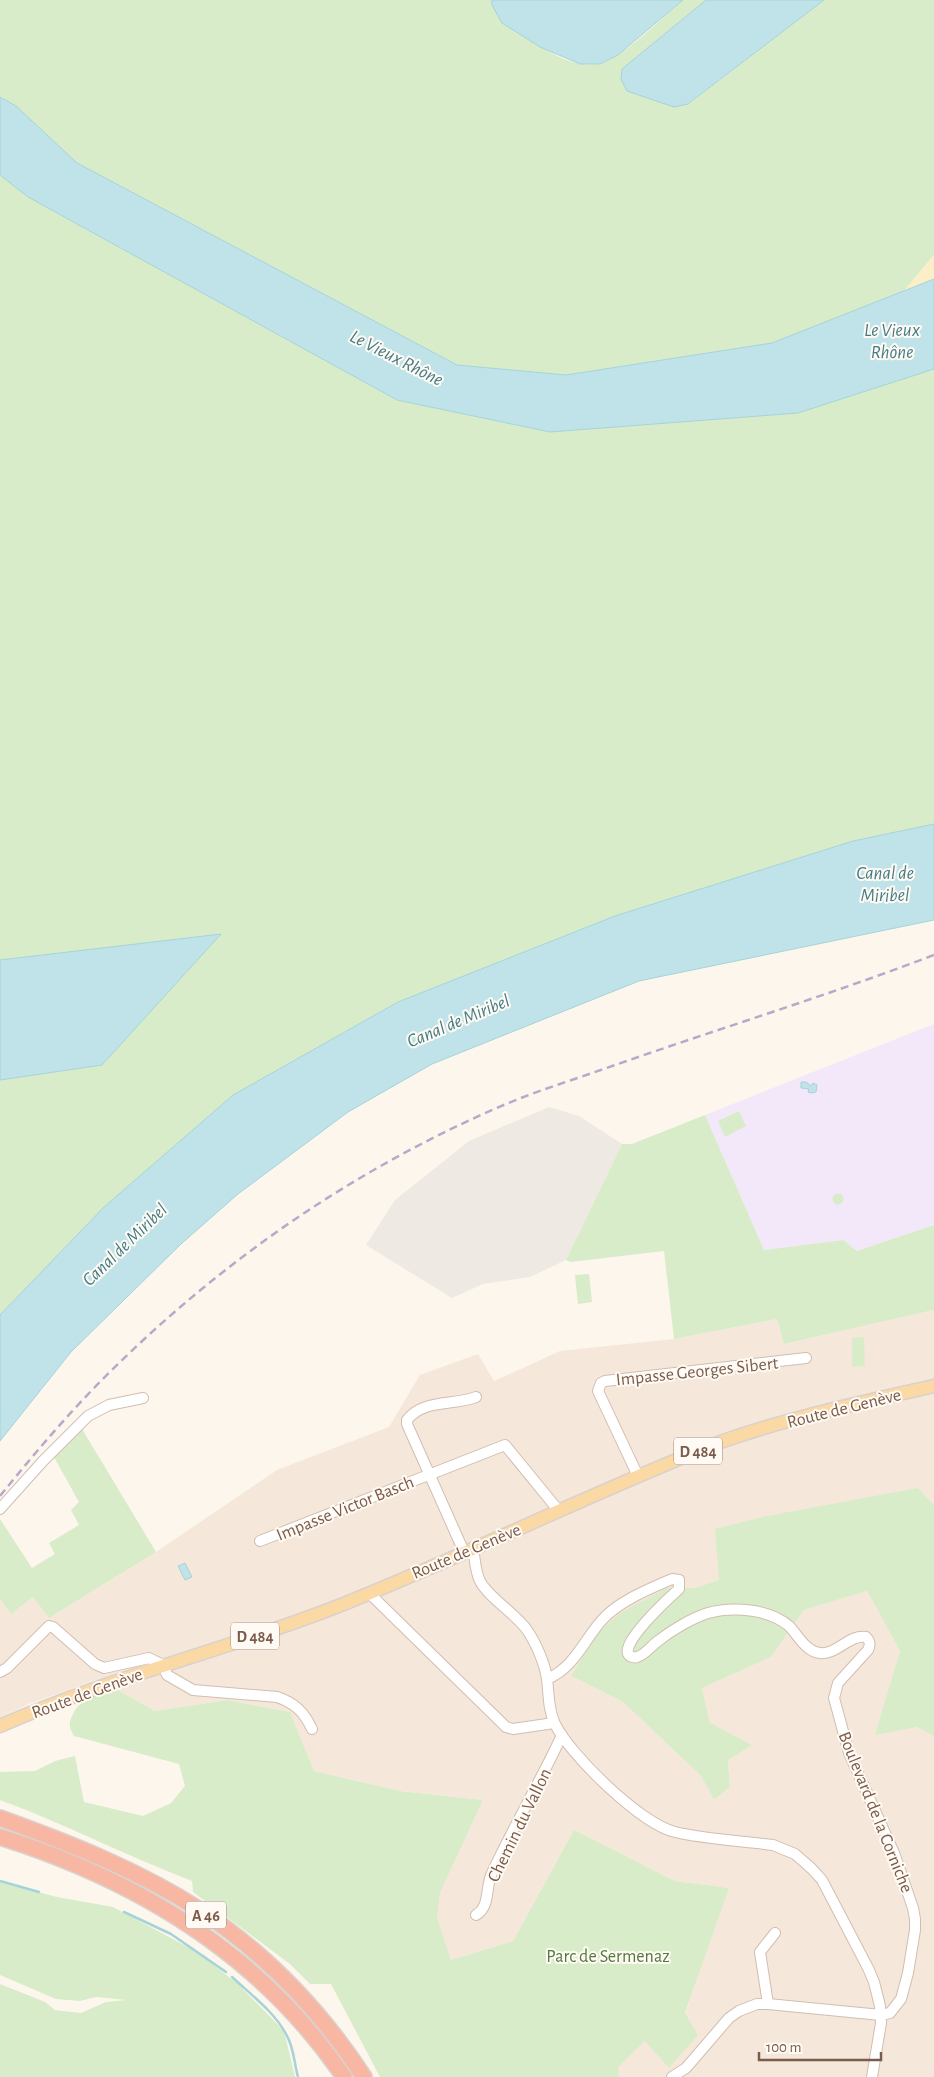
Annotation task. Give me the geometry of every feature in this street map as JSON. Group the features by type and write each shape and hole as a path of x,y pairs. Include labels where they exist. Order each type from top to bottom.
{"highway":[{"name":"A 46","path":"0,1818 66,1842 117,1865 163,1888 200,1910 241,1940 299,1993 333,2033 364,2077"},
{"name":"A 46","path":"0,1837 69,1863 120,1886 202,1932 241,1962 285,2003 307,2027 344,2077"}],"main road":[{"name":"Route de Genève","path":"3,1724 71,1696 270,1631 369,1593 638,1476 752,1431 934,1386"}],"street":[{"name":"Impasse Georges Sibert","path":"638,1476 598,1391 601,1383 605,1381 806,1358"},
{"path":"476,1397 421,1408 411,1415 407,1424 429,1474 469,1550 480,1583 527,1629 544,1666 549,1704 554,1723 581,1760 631,1806 652,1822 673,1832 773,1845 790,1852 803,1861 822,1880 868,1968 878,1994 880,2015 872,2077"},
{"path":"0,1509 80,1422 100,1409 132,1399 143,1398"},
{"name":"Impasse Victor Basch","path":"260,1541 504,1445 559,1511"},
{"name":"Boulevard de la Corniche","path":"547,1679 567,1667 603,1619 624,1603 672,1578 679,1580 679,1588 648,1620 630,1643 627,1649 631,1657 636,1658 642,1655 657,1641 700,1616 732,1610 745,1610 770,1615 788,1626 809,1648 820,1653 835,1650 856,1638 866,1637 869,1640 871,1645 868,1650 838,1683 834,1698 849,1753 894,1853 915,1919 908,1973 901,1999 890,2013 880,2015"},
{"path":"369,1593 506,1727 513,1729 554,1723"},
{"path":"1,1669 49,1626 53,1627 95,1664 104,1668 149,1658 163,1666 167,1675 193,1690 277,1696 287,1700 302,1711 312,1729"},
{"name":"Chemin du Vallon","path":"476,1915 481,1912 485,1904 490,1876 562,1735"},
{"path":"768,2004 760,1952 775,1933"},
{"path":"672,2077 686,2072 730,2018 739,2011 748,2008 768,2004 880,2015"}],"shaded area":[{"path":"934,1024 934,1225 857,1251 843,1240 764,1250 705,1115"},
{"path":"549,1107 579,1116 622,1144 566,1260 530,1277 483,1284 452,1298 366,1245 395,1200 469,1141"},
{"path":"934,1310 934,1505 918,1488 719,1580 694,1588 666,1588 571,1676 623,1702 701,1776 714,1800 730,1787 728,1760 710,1723 702,1688 771,1657 804,1610 867,1591 900,1651 876,1734 917,1727 934,1736 934,2077 619,2077 617,2067 645,2040 685,2014 728,1888 675,1881 574,1830 513,1941 451,1960 437,1917 440,1893 483,1800 400,1791 314,1771 290,1712 227,1700 155,1711 116,1689 95,1680 29,1704 0,1718 0,1599 11,1614 33,1597 49,1618 156,1552 277,1470 389,1427 420,1375 478,1354 494,1381 560,1351 674,1339 777,1319 784,1344"}],"green space":[{"path":"0,0 492,0 492,5 540,46 569,61 583,64 598,64 618,55 630,46 683,0 706,0 622,69 689,104 824,0 934,0 934,255 903,292 772,343 566,375 457,365 77,163 16,106 0,97"},
{"path":"0,175 28,197 397,400 550,432 798,413 934,369 934,824 853,841 615,916 398,1002 233,1095 103,1208 0,1315 0,1080 102,1065 220,935 0,960"},
{"path":"739,1111 746,1126 725,1137 718,1121"},
{"path":"705,1115 764,1250 843,1240 857,1251 934,1225 934,1310 784,1344 777,1319 674,1339 664,1251 571,1262 566,1260 622,1144 632,1144"},
{"path":"838,1193 844,1199 838,1205 832,1199"},
{"path":"589,1274 592,1302 578,1304 575,1275"},
{"path":"864,1337 865,1366 852,1367 852,1338"},
{"path":"82,1429 156,1552 49,1618 33,1597 11,1614 0,1599 0,1519 32,1568 55,1554 49,1543 79,1525 71,1510 79,1502 54,1457"},
{"path":"918,1488 934,1505 934,1736 917,1727 875,1735 900,1651 867,1591 804,1610 771,1657 702,1688 710,1723 752,1745 728,1760 730,1787 714,1800 701,1776 623,1702 571,1676 596,1635 620,1613 667,1588 694,1588 719,1580 715,1529 767,1516"},
{"name":"Parc de Sermenaz","path":"116,1689 155,1711 227,1700 290,1712 314,1771 400,1791 483,1800 440,1893 437,1917 451,1960 513,1941 574,1830 675,1881 729,1888 685,2013 698,2035 669,2068 645,2041 618,2067 619,2077 380,2077 331,1984 310,1984 290,1964 193,1892 192,1881 0,1800 0,1772 35,1771 55,1761 75,1756 84,1802 143,1816 171,1803 185,1786 179,1764 74,1736 72,1733 70,1720 76,1708 91,1697"},
{"path":"0,1882 57,1897 113,1907 197,1952 238,1984 284,2031 295,2077 0,2077 0,1984 45,2002 55,2010 81,2013 106,2002 127,2000 96,1997 80,2001 56,1999 0,1975"}],"sand":[{"path":"934,255 934,279 903,292"}],"water":[{"path":"492,0 683,0 618,55 600,64 580,64 540,47 502,23 492,5"},
{"path":"706,0 824,0 688,104 674,107 627,91 621,79 622,69"},
{"name":"Le Vieux Rhône","path":"0,97 16,106 77,163 457,365 566,375 772,343 934,279 934,369 798,413 550,432 397,400 28,197 0,175"},
{"name":"Canal de Miribel","path":"934,824 934,920 639,981 432,1064 348,1112 238,1194 181,1244 71,1352 0,1441 0,1315 103,1208 233,1095 398,1002 615,916 853,841"},
{"path":"221,934 102,1065 0,1080 0,960"},
{"path":"801,1082 806,1082 811,1086 813,1083 817,1085 816,1092 811,1093 808,1092 809,1089 801,1088"},
{"path":"185,1563 192,1577 185,1580 178,1566"}],"waterway":[{"path":"0,1881 39,1892"},
{"path":"124,1912 171,1934 226,1972"},
{"path":"232,1977 262,2004 282,2028 291,2046 298,2077"}],"railway":[{"path":"0,1496 94,1388 186,1302 235,1262 286,1225 393,1159 449,1130 533,1093 855,984 934,955"}]}
